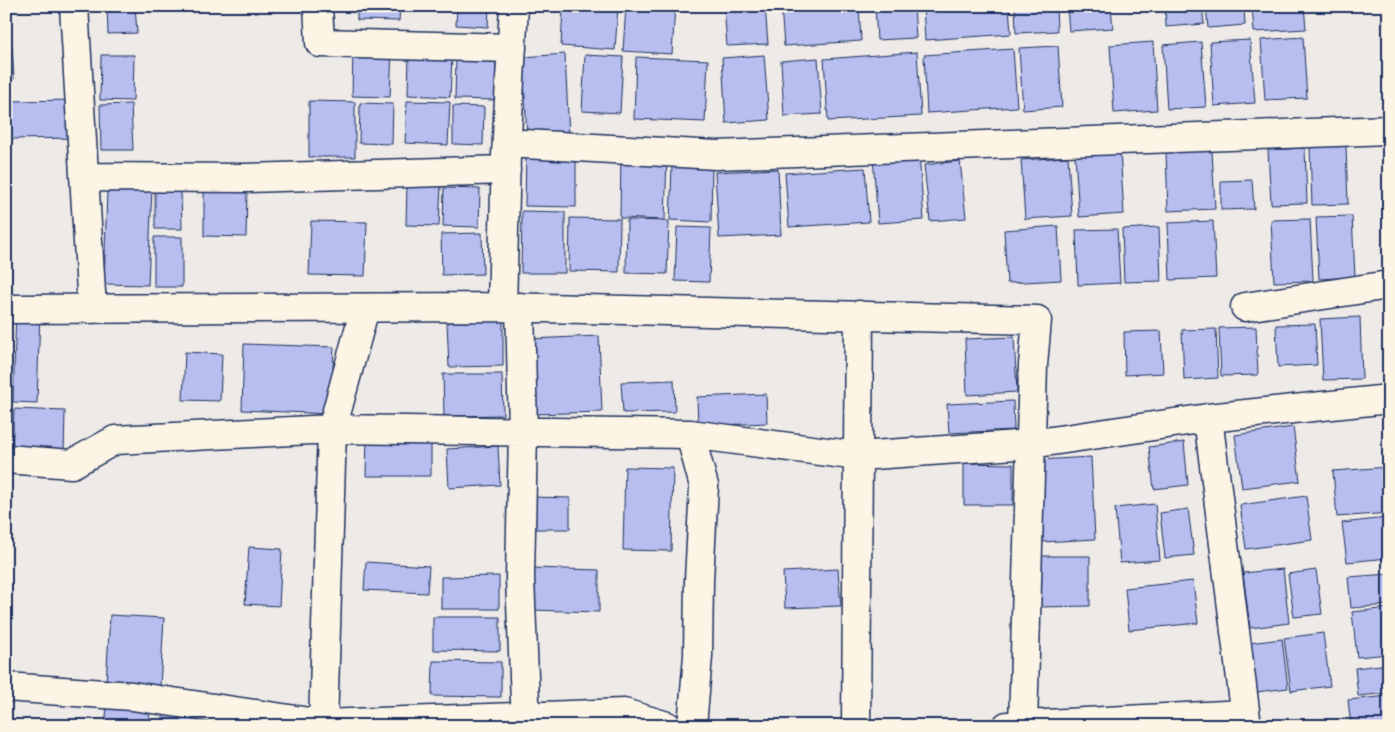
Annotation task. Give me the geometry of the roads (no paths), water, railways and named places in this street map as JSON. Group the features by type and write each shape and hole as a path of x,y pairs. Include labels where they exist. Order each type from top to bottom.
{"street":[{"path":"74,6 92,309"},
{"path":"318,6 320,43 512,48"},
{"path":"514,6 506,170 511,307 523,431 520,578 526,721"},
{"path":"507,143 716,155 1389,130"},
{"path":"84,177 246,178 506,170"},
{"path":"1245,307 1389,286"},
{"path":"6,309 511,307 1036,320 1018,725 1246,720 1208,418"},
{"path":"323,725 332,429 364,308"},
{"path":"856,726 859,315"},
{"path":"6,459 72,464 115,440 332,429 690,434 858,456 1030,444 1208,418 1389,399"},
{"path":"690,434 704,486 699,580 698,656 692,726"},
{"path":"6,687 132,696 323,725 526,721 624,714 667,726"}]}
